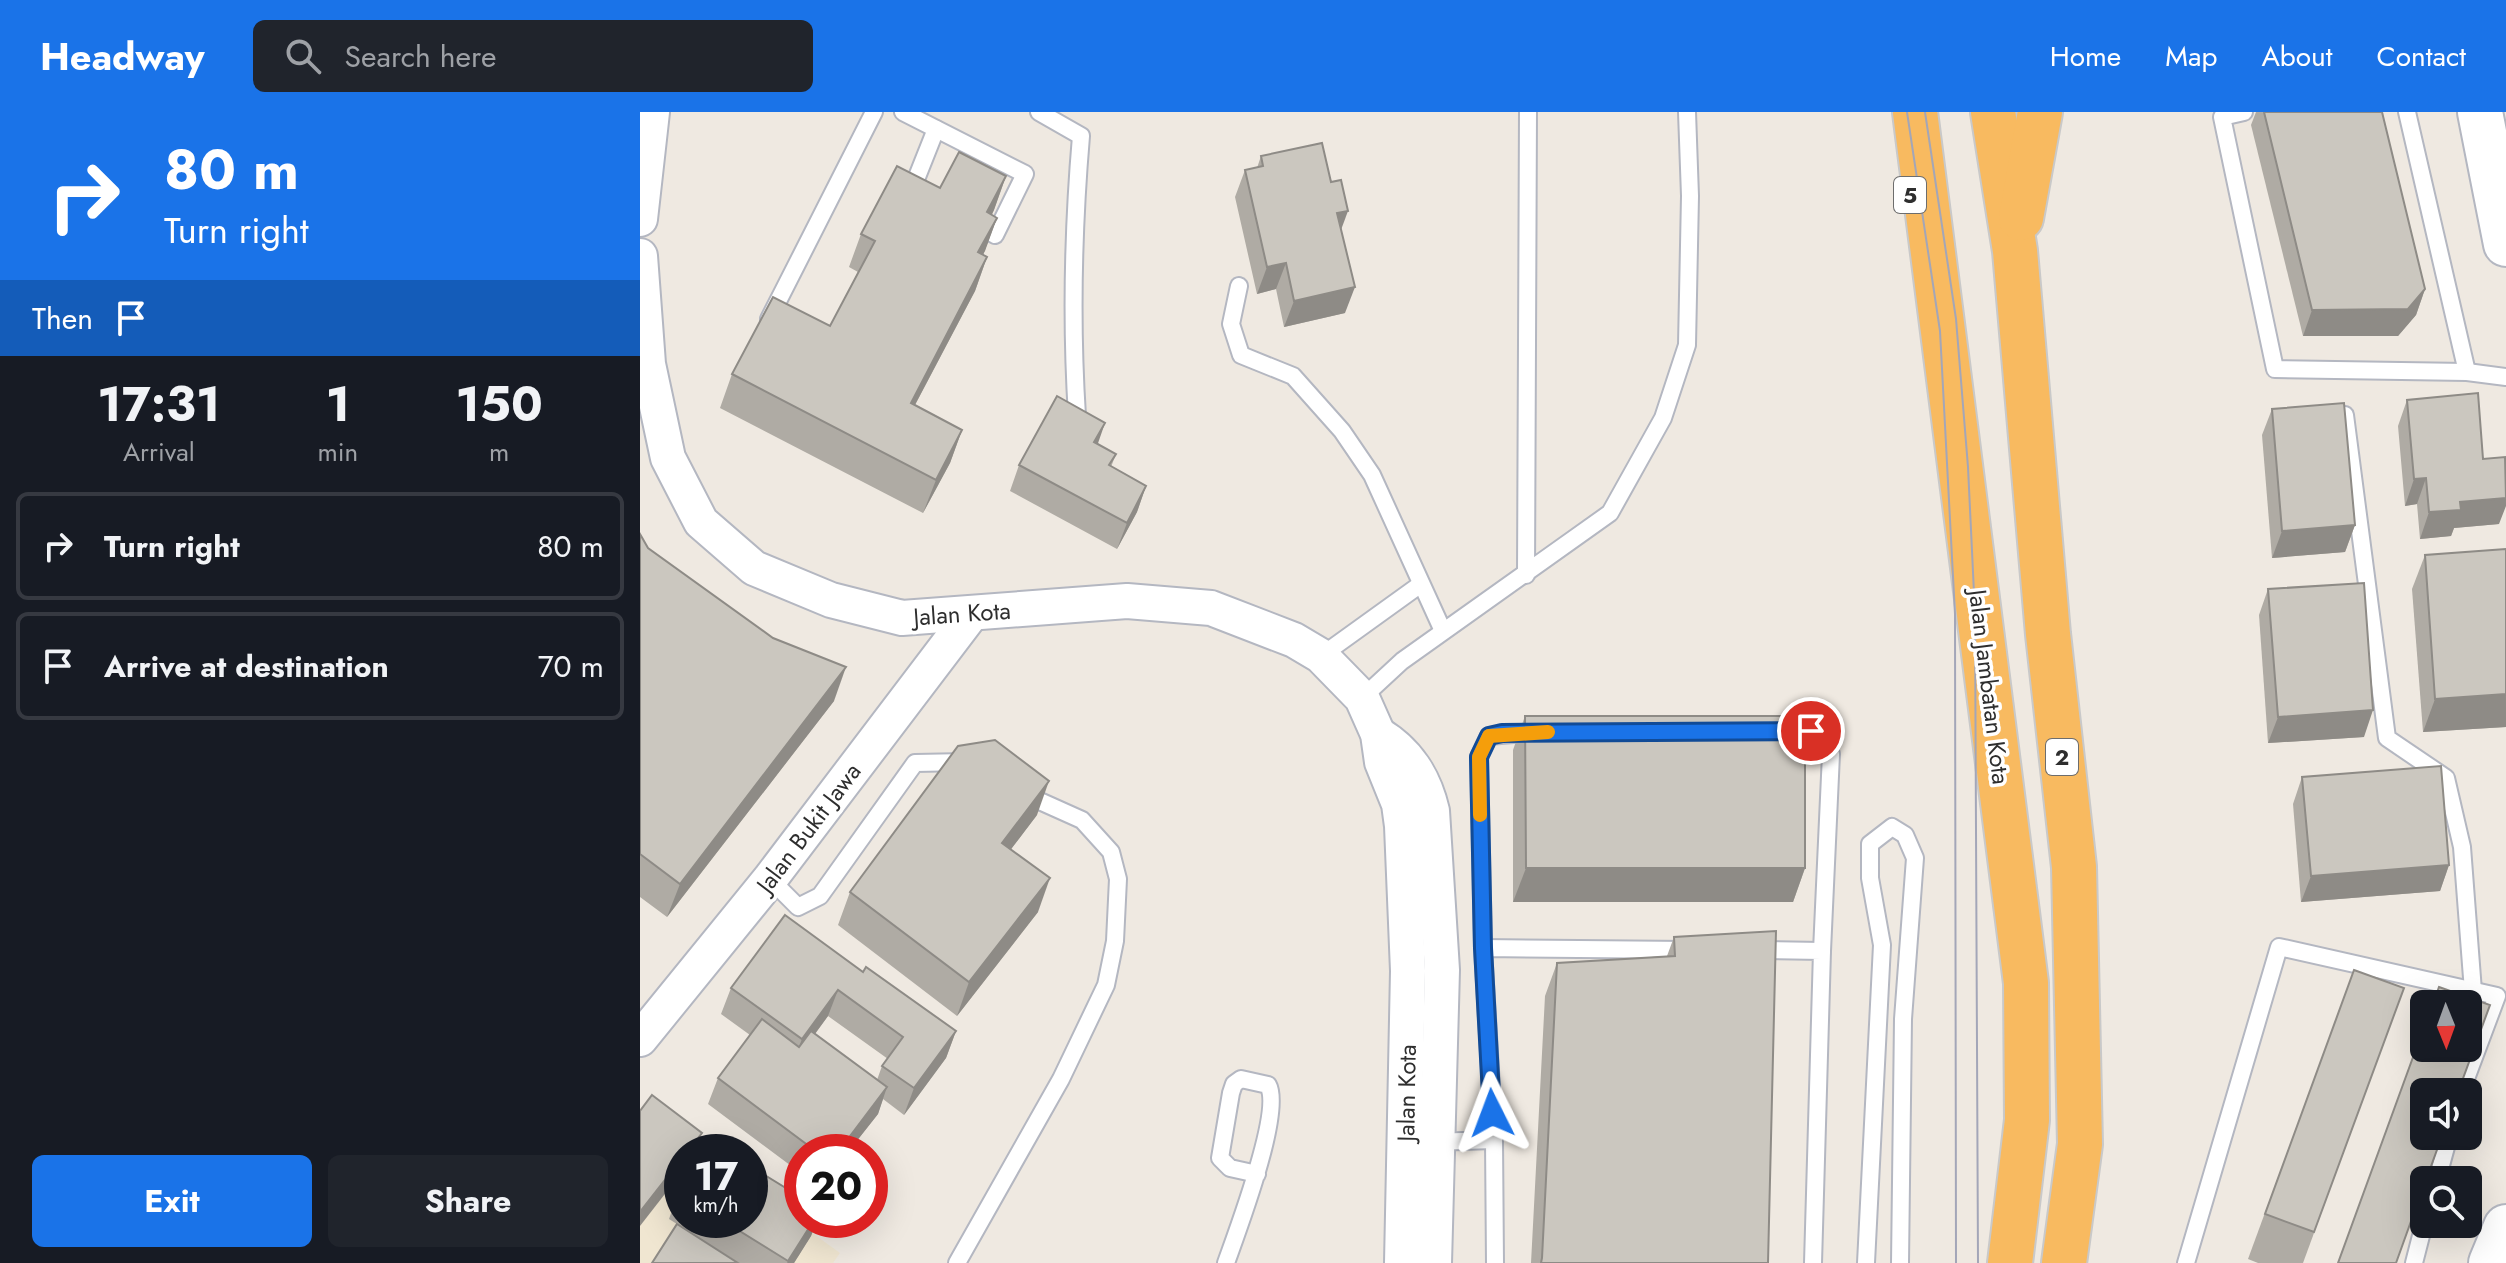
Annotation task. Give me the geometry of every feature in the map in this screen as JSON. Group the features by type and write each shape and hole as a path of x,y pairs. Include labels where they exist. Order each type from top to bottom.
{"highway":[{"name":"5","path":"1886,112 1935,277"},
{"name":"Jalan Jambatan Kota","path":"1915,112 2026,983 2027,1120 2005,1259"},
{"name":"2","path":"1993,112 2015,251 2048,634 2074,867 2080,1144 2064,1263"},
{"path":"2015,251 2040,112"}],"main road":[{"path":"2480,112 2506,244"},
{"path":"2491,1263 2506,1227"}],"street":[{"path":"640,219 652,112"},
{"name":"Jalan Kota","path":"640,256 648,364 668,458 701,522 754,568 831,600 902,618 1127,601 1211,608 1294,640 1321,656 1362,698 1378,734 1382,762 1399,804 1402,826 1408,971 1434,1263"},
{"name":"Jalan Bukit Jawa","path":"640,1039 770,879 972,613"},
{"name":"Jalan Kota","path":"1378,734 1402,749 1427,790 1432,811 1442,970 1422,1142 1402,1263"},
{"path":"1408,971 1442,970"}],"lane":[{"path":"768,320 874,112"},
{"path":"903,112 1025,174 995,235 958,216"},
{"path":"1039,112 1081,136 1073,227 1072,332 1077,416"},
{"path":"1526,575 1528,112"},
{"path":"1362,698 1402,661 1610,513 1663,418 1687,345 1690,196 1687,112"},
{"path":"2244,112 2222,117 2275,369 2467,372 2506,377"},
{"path":"2407,112 2467,372"},
{"path":"921,197 908,191 936,129"},
{"path":"1239,286 1231,324 1241,355 1293,376 1342,431 1372,475 1443,631"},
{"path":"2345,415 2387,738 2446,778 2462,847 2473,990"},
{"path":"1321,656 1421,584"},
{"path":"1765,731 1811,731 1825,739 1831,754 1813,1263"},
{"path":"1495,1263 1494,1140 1483,948 1479,757 1489,736 1564,732"},
{"path":"770,879 798,907 820,896 915,763 945,760 973,762 984,769"},
{"path":"957,1263 1061,1079 1106,985 1115,941 1118,879 1111,852 1082,820 1007,784"},
{"path":"1866,1263 1882,945 1870,878 1870,844 1892,827 1905,835 1915,858 1903,1019 1900,1263"},
{"path":"2186,1263 2279,947 2469,990"},
{"path":"1483,948 1698,950"},
{"path":"1745,950 1822,951"},
{"path":"2467,1078 2502,996 2482,993"},
{"path":"1226,1263 1257,1174 1272,1091 1262,1082 1241,1079 1234,1084 1231,1093 1220,1158 1230,1168 1257,1174"},
{"path":"1422,1142 1494,1140"},
{"path":"2414,1263 2420,1238"}],"shaded area":[{"path":"640,1108 676,1134 664,1134 664,1238 768,1238 768,1201 784,1213 784,1238 819,1238 840,1253 833,1263 640,1263"}],"building":[{"path":"2264,112 2382,112 2425,289 2408,309 2312,310"},
{"path":"1322,143 1331,182 1341,180 1348,211 1337,213 1355,287 1294,301 1286,263 1267,267 1245,170 1263,166 1261,156"},
{"path":"959,152 1006,176 987,212 997,218 978,252 987,257 911,403 962,430 936,480 732,374 773,297 830,326 875,241 861,234 897,166 940,188"},
{"path":"2478,393 2483,459 2505,457 2506,498 2460,502 2461,510 2429,512 2426,478 2414,479 2407,400"},
{"path":"1057,396 1105,423 1094,442 1116,454 1109,465 1146,486 1127,523 1019,465"},
{"path":"2344,403 2355,525 2282,531 2272,409"},
{"path":"640,534 648,548 773,638 846,667 680,884 640,854"},
{"path":"2506,549 2506,694 2435,699 2425,555"},
{"path":"2364,583 2373,710 2278,717 2268,589"},
{"path":"1525,716 1805,716 1805,868 1526,868"},
{"path":"995,740 1049,781 1002,843 1050,878 969,982 850,892 958,746"},
{"path":"2441,766 2449,865 2311,876 2302,777"},
{"path":"785,915 863,972 866,967 956,1031 914,1088 882,1066 903,1037 838,990 802,1039 731,988"},
{"path":"1776,931 1768,1263 1541,1263 1557,963 1675,956 1674,937"},
{"path":"2354,970 2404,988 2314,1232 2265,1214"},
{"path":"2482,1002 2490,1005 2482,1027"},
{"path":"762,1019 799,1047 811,1031 887,1087 852,1134 793,1134 718,1078"},
{"path":"2411,1062 2469,1062 2463,1078 2410,1078 2410,1150 2437,1150 2431,1166 2410,1166 2410,1224 2396,1263 2338,1263"},
{"path":"652,1095 702,1133 664,1134 664,1181 640,1212 640,1111"},
{"path":"768,1177 784,1187 784,1238 803,1238 788,1261 751,1238 768,1238"},
{"path":"668,1238 699,1238 738,1263 652,1263"}],"tram line":[{"path":"1907,112 1940,331 1955,614 1956,1263"},
{"path":"1925,112 1956,319 1968,467 1975,614 1978,1263"}],"slow traffic":[{"path":"1480,815 1479,757 1489,736 1548,732"}],"route":[{"path":"1492,1113 1483,948 1479,757 1489,736 1502,733 1811,731"}]}
